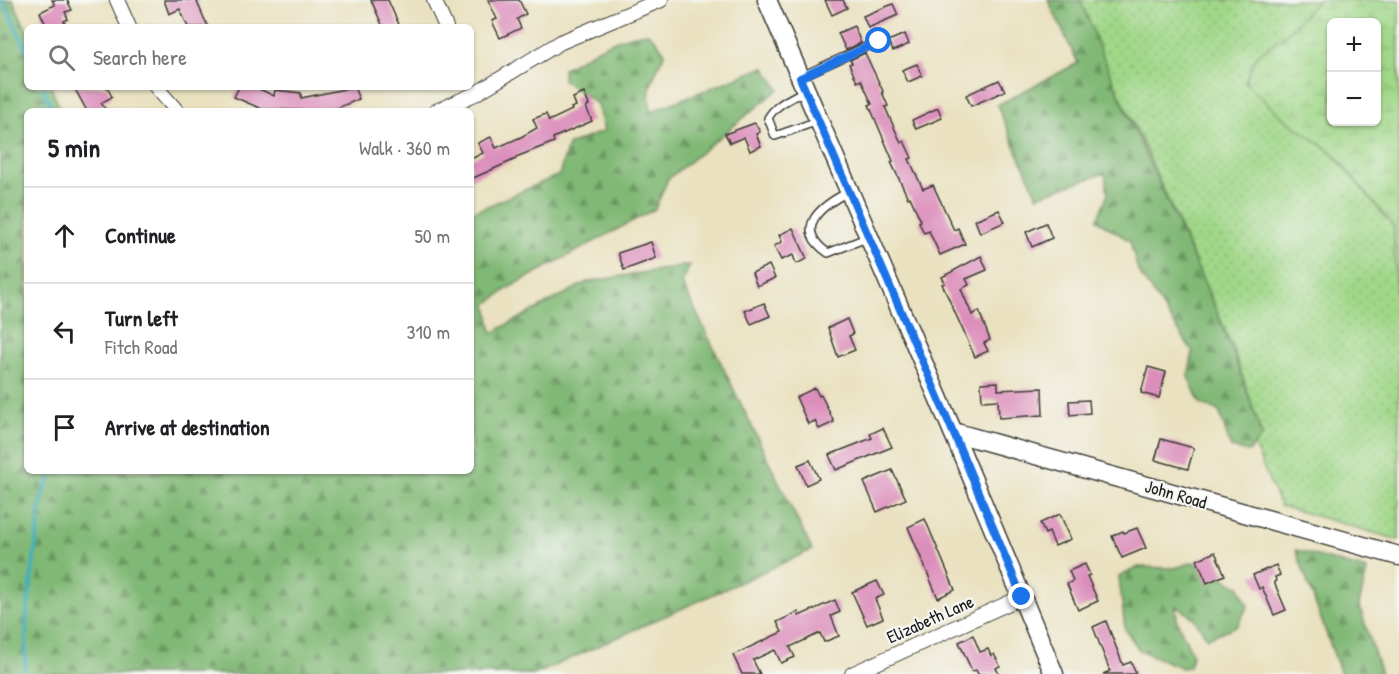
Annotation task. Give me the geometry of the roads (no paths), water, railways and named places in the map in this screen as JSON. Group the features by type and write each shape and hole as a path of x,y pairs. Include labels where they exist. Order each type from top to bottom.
{"street":[{"path":"117,0 128,24"},
{"path":"434,0 445,24"},
{"path":"474,88 561,42 662,0"},
{"path":"768,0 1054,674"},
{"path":"159,90 174,108"},
{"path":"441,108 471,90"},
{"name":"John Road","path":"953,432 1399,556"},
{"name":"Elizabeth Lane","path":"852,674 1022,597"}],"lane":[{"path":"818,121 775,136 768,118 772,110 803,84 879,41"},
{"path":"849,192 820,209 812,220 811,231 818,246 828,253 868,237"}],"waterway":[{"path":"3,0 24,45"},
{"path":"44,90 51,108"},
{"path":"25,674 27,613 42,498 51,474"}]}
